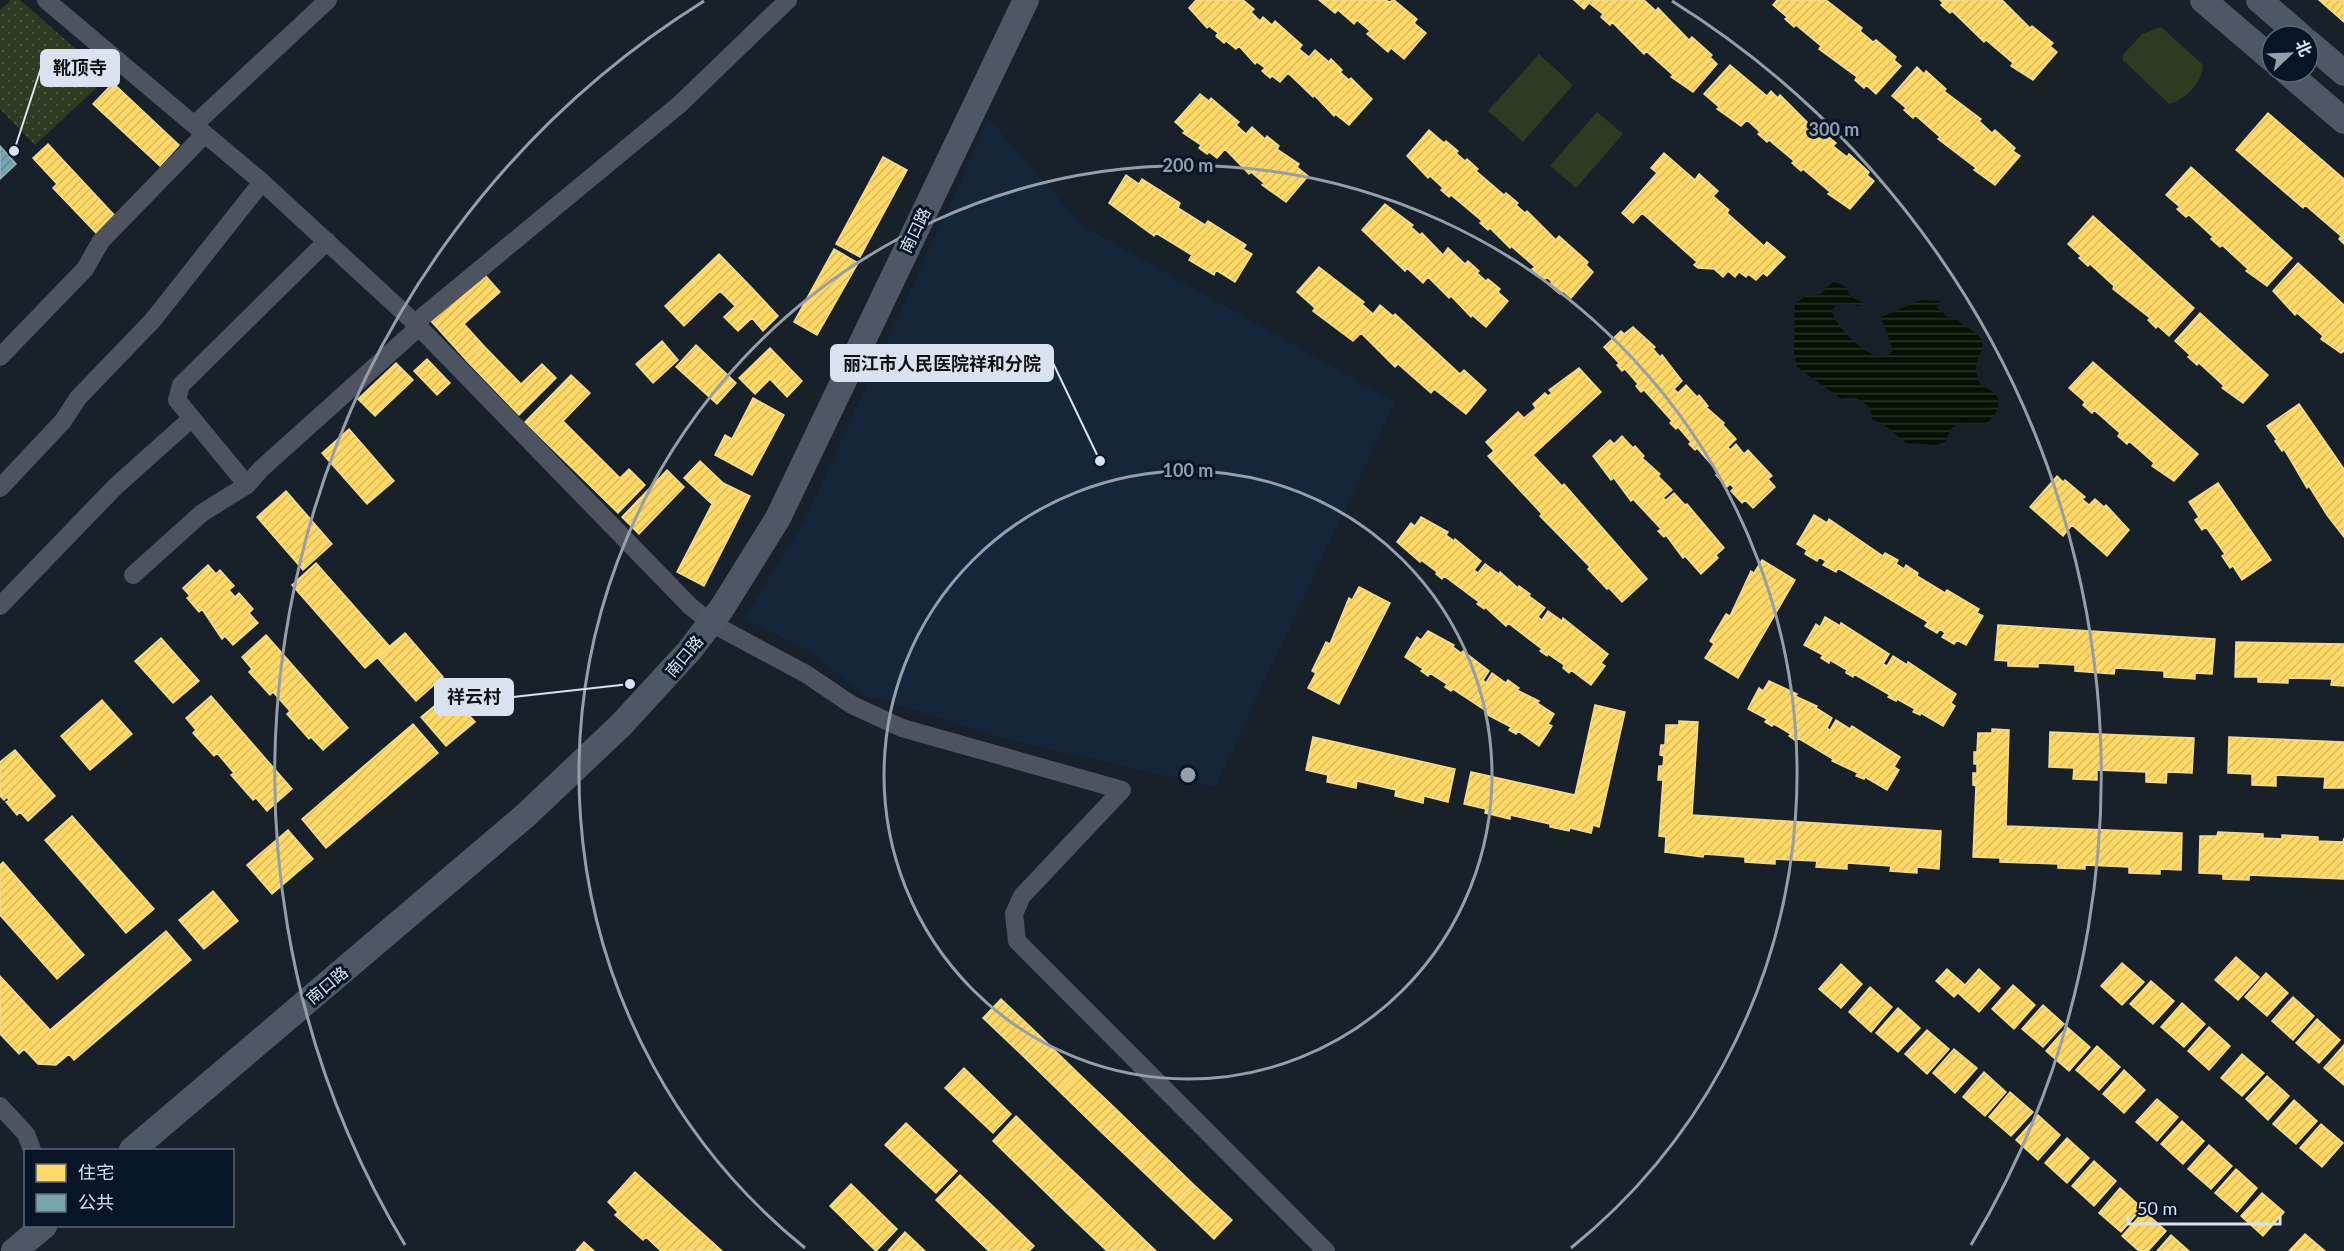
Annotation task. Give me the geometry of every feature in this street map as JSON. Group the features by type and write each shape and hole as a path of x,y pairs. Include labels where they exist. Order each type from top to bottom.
{"main road":[{"name":"南口路","path":"133,1149 535,807 653,691 711,623 752,563 793,490 863,337 1026,0"},
{"path":"2203,0 2260,49"},
{"path":"2259,0 2287,24"},
{"path":"2320,52 2344,73"},
{"path":"2301,84 2344,121"},
{"path":"14,1251 43,1227"}],"street":[{"path":"45,0 262,182 417,325 614,530 690,606 711,623 775,656 852,705 877,718 902,728 1122,790 1022,896 1014,914 1017,941 1326,1251"},
{"path":"0,357 85,269 101,242 200,129 328,0"},
{"path":"133,575 202,513 247,485 261,469 417,325 680,104 788,0"},
{"path":"0,488 63,421 78,398 153,320 262,182"},
{"path":"247,485 177,400 181,385 327,241"},
{"path":"0,606 116,486 192,418"},
{"path":"0,1106 26,1134 32,1149"}],"shaded area":[{"path":"989,119 1083,226 1395,402 1215,787 1002,738 863,694 809,651 744,619 805,520"},
{"path":"1834,281 1846,287 1850,296 1864,303 1859,306 1837,303 1832,311 1839,326 1857,344 1877,356 1886,356 1893,350 1881,317 1921,300 1941,301 1937,307 1951,320 1955,317 1981,339 1982,347 1976,371 1979,382 1994,393 1998,402 1997,411 1991,419 1978,425 1959,423 1951,429 1945,442 1936,445 1906,443 1883,424 1872,419 1871,409 1861,400 1850,397 1841,399 1797,367 1794,354 1795,305 1804,297 1821,294"}],"green space":[{"path":"11,0 20,0 108,77 35,145 0,109 0,10"},
{"path":"2161,27 2203,65 2200,78 2192,89 2181,99 2169,104 2123,60 2123,55 2142,34"},
{"path":"1539,54 1573,85 1523,142 1488,111"},
{"path":"1597,112 1623,134 1576,188 1550,166"}],"building: 住宅":[{"path":"1196,0 1243,0 1254,9 1251,12 1260,21 1263,17 1272,25 1275,21 1302,45 1299,49 1309,57 1315,50 1329,62 1331,59 1342,70 1340,72 1349,80 1351,78 1372,99 1349,125 1335,114 1334,116 1288,73 1280,82 1272,76 1270,78 1262,71 1265,68 1257,62 1255,64 1239,46 1236,49 1226,41 1224,43 1216,36 1218,33 1209,26 1207,28 1189,8"},
{"path":"1319,0 1386,0 1389,2 1394,0 1417,19 1414,23 1426,33 1404,59 1391,48 1388,52 1367,34 1370,31 1357,20 1354,24 1338,10 1335,13"},
{"path":"1574,0 1644,0 1656,11 1658,8 1689,40 1692,37 1712,55 1710,57 1717,64 1693,92 1671,77 1673,75 1646,51 1644,54 1612,22 1610,25 1601,17 1603,14 1589,3 1584,9"},
{"path":"1777,0 1826,0 1862,28 1860,31 1873,42 1876,40 1896,57 1894,60 1901,66 1876,94 1866,85 1864,88 1855,80 1857,77 1819,49 1821,46 1796,25 1794,27 1785,19 1787,17 1773,5"},
{"path":"1940,0 2002,0 2030,28 2032,26 2053,43 2050,46 2057,52 2033,80 2011,66 2013,63 1986,40 1984,42 1952,11 1950,13 1941,5 1943,3"},
{"path":"2319,0 2344,0 2344,22"},
{"path":"1730,65 1767,96 1771,91 1778,98 1780,95 1813,128 1815,125 1836,143 1833,146 1847,157 1849,154 1869,172 1867,175 1874,181 1850,209 1828,194 1830,192 1803,169 1801,171 1792,163 1794,161 1769,140 1767,142 1747,120 1741,126 1717,109 1719,107 1704,94"},
{"path":"1917,67 1924,74 1926,71 1946,89 1944,91 1981,119 1979,121 1992,133 1995,130 2015,148 2013,151 2020,156 1995,185 1938,139 1940,137 1915,115 1913,118 1904,110 1906,108 1892,96"},
{"path":"113,83 179,145 160,166 93,104"},
{"path":"1200,94 1209,101 1211,98 1239,122 1236,125 1246,134 1252,127 1265,139 1267,136 1279,146 1277,149 1299,164 1297,167 1308,176 1286,202 1262,185 1264,183 1251,172 1249,174 1225,149 1217,158 1209,152 1207,154 1199,148 1201,145 1183,133 1185,131 1175,122"},
{"path":"2268,113 2344,179 2344,244 2339,239 2341,236 2305,205 2303,208 2236,150"},
{"path":"1429,130 1458,151 1456,153 1465,161 1467,159 1478,169 1476,171 1504,195 1506,193 1518,203 1516,205 1525,213 1527,211 1556,240 1559,236 1588,262 1586,265 1593,272 1571,298 1563,291 1560,294 1549,285 1552,282 1547,277 1544,280 1532,269 1535,267 1511,246 1510,248 1490,228 1488,230 1480,223 1482,221 1451,195 1449,197 1441,190 1443,188 1430,176 1428,178 1407,156"},
{"path":"48,144 116,217 97,234 53,188 57,184 33,158"},
{"path":"1664,153 1695,180 1699,174 1718,191 1713,196 1729,210 1727,213 1764,246 1767,242 1785,257 1767,276 1763,273 1756,280 1748,274 1746,277 1739,272 1735,277 1728,271 1723,277 1714,269 1698,268 1694,265 1697,262 1642,213 1633,223 1622,213 1657,173 1651,168"},
{"path":"883,157 907,170 860,257 836,244"},
{"path":"2191,167 2292,258 2267,286 2246,271 2248,269 2222,245 2220,247 2211,239 2213,237 2189,215 2186,217 2177,209 2180,207 2166,195"},
{"path":"1126,175 1139,184 1142,179 1180,203 1178,208 1205,225 1208,221 1246,245 1243,249 1252,254 1235,282 1216,270 1214,275 1189,260 1192,255 1156,233 1154,236 1109,203"},
{"path":"1385,204 1413,225 1411,227 1420,235 1422,233 1443,255 1448,248 1465,264 1468,261 1486,281 1488,279 1500,289 1498,292 1508,301 1486,327 1472,315 1471,317 1428,277 1423,283 1407,268 1405,271 1362,230"},
{"path":"2093,216 2194,308 2169,336 2158,326 2156,328 2148,320 2150,318 2113,289 2114,286 2090,264 2088,266 2079,258 2081,256 2068,244"},
{"path":"834,249 858,263 817,335 794,322"},
{"path":"719,254 753,289 735,306 720,291 684,326 665,306"},
{"path":"2298,263 2344,305 2344,351 2341,353 2321,339 2323,336 2297,313 2295,315 2273,291"},
{"path":"1319,267 1364,302 1362,304 1373,314 1380,305 1393,316 1395,314 1460,374 1464,370 1486,390 1466,414 1434,389 1431,393 1398,364 1395,367 1361,333 1353,341 1313,311 1315,308 1297,292"},
{"path":"484,274 500,292 464,324 483,345 466,360 431,321"},
{"path":"753,289 778,316 763,331 752,318 738,331 724,317"},
{"path":"2200,313 2268,375 2243,403 2222,388 2224,386 2199,363 2197,365 2188,357 2190,355 2175,341"},
{"path":"1633,327 1655,347 1653,349 1660,357 1662,355 1682,381 1674,389 1678,393 1686,385 1697,397 1699,395 1708,406 1706,407 1724,423 1723,425 1736,439 1728,447 1730,450 1736,444 1744,454 1748,450 1772,476 1768,479 1775,487 1753,508 1745,500 1742,503 1731,491 1734,488 1730,484 1727,487 1716,475 1719,473 1697,448 1695,450 1689,444 1691,442 1678,427 1676,429 1670,423 1672,421 1644,390 1641,392 1636,386 1638,384 1625,369 1622,371 1617,365 1619,363 1604,347 1621,331 1624,334"},
{"path":"662,341 678,360 653,383 636,364"},
{"path":"483,345 521,384 542,364 556,378 519,415 466,360"},
{"path":"696,345 736,383 717,404 676,367"},
{"path":"770,348 802,381 787,397 770,379 755,394 739,378"},
{"path":"427,359 450,383 437,395 414,371"},
{"path":"2093,362 2198,454 2174,481 2152,466 2154,463 2129,441 2127,444 2118,436 2120,433 2094,410 2092,413 2083,405 2085,402 2069,388"},
{"path":"396,363 413,380 375,416 358,399"},
{"path":"1579,368 1601,392 1533,455 1562,486 1564,484 1647,579 1622,602 1588,569 1590,567 1540,516 1542,514 1488,456 1494,451 1486,442 1518,412 1524,418 1536,408 1533,404 1545,393 1548,396 1552,393 1549,390"},
{"path":"571,375 590,393 563,421 620,478 629,469 645,485 618,513 525,422"},
{"path":"753,398 784,415 752,475 715,455 725,435 732,439"},
{"path":"2299,404 2344,469 2344,537 2309,486 2307,488 2284,449 2282,451 2267,426"},
{"path":"349,429 394,481 367,504 322,453"},
{"path":"1622,436 1633,448 1635,446 1644,456 1642,458 1660,474 1658,476 1672,490 1663,498 1666,500 1674,493 1685,505 1687,504 1724,548 1716,555 1718,558 1701,574 1685,556 1683,558 1666,535 1664,537 1658,531 1661,529 1633,499 1631,501 1614,478 1611,480 1593,456 1610,440 1614,444"},
{"path":"700,461 723,483 712,504 684,478"},
{"path":"667,470 684,487 639,534 622,517"},
{"path":"2057,476 2085,497 2082,499 2089,505 2095,499 2104,507 2106,505 2129,530 2107,556 2072,525 2063,536 2030,507"},
{"path":"723,483 750,496 704,586 677,572"},
{"path":"2218,483 2271,560 2242,580 2233,566 2230,568 2222,556 2225,554 2206,527 2202,530 2195,520 2199,517 2189,502"},
{"path":"286,491 332,544 303,570 257,517"},
{"path":"1814,515 1827,523 1829,519 1883,556 1885,553 1898,560 1896,564 1904,569 1906,565 1918,573 1917,576 1945,593 1947,590 1979,609 1977,613 1983,616 1966,645 1957,640 1954,644 1942,637 1945,633 1940,629 1937,633 1925,626 1928,622 1838,568 1836,572 1823,565 1826,561 1819,557 1817,561 1805,554 1807,550 1797,544"},
{"path":"1421,517 1448,532 1446,535 1454,541 1455,539 1481,561 1474,570 1478,573 1485,564 1530,594 1529,596 1545,608 1538,617 1542,620 1548,611 1562,621 1563,618 1608,654 1601,663 1605,666 1591,685 1571,670 1569,673 1563,668 1564,665 1540,651 1542,649 1508,623 1506,626 1444,576 1442,579 1436,574 1437,572 1421,560 1420,562 1397,542 1411,523 1415,526"},
{"path":"1762,560 1795,580 1738,678 1705,658 1714,644 1710,641 1726,614 1730,616 1751,571 1754,573"},
{"path":"316,563 390,647 365,668 292,585"},
{"path":"208,565 216,574 220,570 234,586 229,590 235,597 239,593 253,609 249,613 258,623 233,645 225,636 222,639 202,609 199,612 187,598 190,596 183,588"},
{"path":"1359,587 1390,603 1339,704 1308,688 1316,673 1312,671 1326,642 1330,644 1349,598 1352,600"},
{"path":"1825,617 1840,626 1841,623 1889,654 1883,664 1887,666 1893,656 1907,665 1908,662 1956,694 1951,703 1955,706 1943,726 1921,713 1920,715 1913,712 1915,709 1897,699 1896,701 1888,697 1890,695 1854,674 1853,677 1846,673 1847,670 1830,660 1829,663 1821,658 1823,655 1804,645 1816,624 1820,627"},
{"path":"1998,625 2215,639 2212,674 2195,673 2195,679 2164,677 2164,671 2115,668 2114,674 2075,671 2075,665 2038,663 2038,667 2008,666 2008,661 1995,660"},
{"path":"1428,631 1454,645 1453,647 1461,653 1463,651 1489,671 1483,680 1486,683 1492,673 1506,683 1508,680 1519,688 1517,690 1539,701 1537,703 1554,714 1548,724 1552,726 1539,746 1518,731 1516,734 1509,730 1511,727 1486,714 1488,712 1453,689 1451,691 1445,687 1447,684 1430,673 1428,676 1421,671 1423,669 1405,657 1417,637 1421,640"},
{"path":"405,633 443,677 416,701 377,657"},
{"path":"266,635 348,728 323,750 311,737 309,739 287,714 290,711 273,692 270,695 249,672 252,669 242,657"},
{"path":"161,638 199,681 173,703 135,661"},
{"path":"2236,642 2344,644 2344,686 2331,685 2332,679 2288,678 2288,683 2258,682 2258,677 2235,677"},
{"path":"1769,681 1797,694 1795,696 1817,706 1816,708 1832,718 1827,728 1830,730 1836,720 1850,729 1852,726 1900,757 1894,767 1899,770 1887,790 1865,777 1864,779 1856,776 1858,773 1832,761 1833,759 1798,738 1796,741 1789,736 1791,734 1774,724 1772,726 1765,722 1767,719 1748,709 1759,688 1763,691"},
{"path":"450,693 475,722 446,746 421,717"},
{"path":"211,696 292,789 267,811 256,798 253,800 231,775 234,773 217,753 214,756 193,733 196,730 186,718"},
{"path":"102,700 132,734 90,770 61,736"},
{"path":"1595,705 1625,712 1599,827 1593,825 1591,833 1570,828 1569,831 1510,815 1510,819 1485,813 1486,809 1464,804 1471,772 1575,795"},
{"path":"1679,721 1698,722 1692,815 1941,831 1939,869 1917,867 1917,873 1890,871 1891,866 1847,863 1847,869 1816,867 1817,861 1775,859 1775,864 1745,862 1745,857 1704,854 1703,857 1665,852 1666,837 1659,836 1663,780 1658,780 1659,766 1663,766 1664,756 1660,755 1661,745 1665,745 1666,725 1679,725"},
{"path":"413,724 438,753 326,848 302,819"},
{"path":"1992,729 2009,730 2006,826 2182,833 2181,870 2160,869 2160,874 2129,873 2129,867 2085,865 2085,869 2058,868 2058,864 2000,862 2000,858 1973,857 1976,786 1973,785 1973,773 1977,773 1974,752 1977,752 1978,733 1992,733"},
{"path":"2050,732 2194,738 2192,773 2167,772 2166,783 2146,782 2146,772 2097,770 2097,780 2073,779 2074,768 2049,767"},
{"path":"1313,737 1455,769 1448,802 1424,796 1423,803 1395,796 1396,790 1357,781 1356,788 1327,782 1328,775 1306,770"},
{"path":"2229,737 2344,742 2344,788 2324,788 2325,777 2276,775 2276,786 2252,785 2252,774 2228,773"},
{"path":"15,750 55,796 28,821 20,812 17,815 6,802 9,800 7,797 4,800 0,796 0,762"},
{"path":"72,816 154,909 126,933 45,840"},
{"path":"288,830 313,859 272,894 247,865"},
{"path":"2218,832 2263,834 2263,838 2282,839 2282,835 2318,837 2318,841 2343,842 2344,838 2344,879 2249,875 2249,880 2223,879 2223,874 2199,873 2200,836 2217,836"},
{"path":"3,862 84,955 57,979 0,915 0,865"},
{"path":"213,891 238,921 204,949 179,920"},
{"path":"166,931 191,960 74,1060 69,1054 56,1065 38,1064 24,1049 19,1054 0,1034 0,976 50,1030"},
{"path":"2236,957 2259,977 2238,1000 2215,980"},
{"path":"2122,963 2144,982 2122,1005 2101,986"},
{"path":"1841,964 1862,984 1841,1008 1819,989"},
{"path":"1947,969 1965,985 1954,997 1936,981"},
{"path":"1979,969 2000,988 1979,1012 1958,993"},
{"path":"2266,973 2288,993 2267,1016 2245,997"},
{"path":"2151,981 2174,1001 2153,1024 2130,1004"},
{"path":"2013,985 2035,1005 2014,1029 1992,1009"},
{"path":"1870,987 1892,1007 1871,1032 1849,1012"},
{"path":"2293,997 2314,1016 2293,1040 2272,1021"},
{"path":"1001,999 1040,1036 1022,1055 983,1018"},
{"path":"2182,1003 2205,1024 2184,1047 2161,1027"},
{"path":"2043,1005 2064,1024 2043,1047 2022,1029"},
{"path":"1898,1008 1920,1028 1898,1052 1876,1033"},
{"path":"2317,1019 2340,1040 2319,1063 2296,1043"},
{"path":"2067,1027 2090,1047 2069,1071 2046,1051"},
{"path":"2209,1027 2230,1046 2209,1070 2188,1051"},
{"path":"1927,1030 1949,1049 1927,1074 1905,1054"},
{"path":"1040,1036 1078,1073 1060,1092 1022,1055"},
{"path":"2344,1045 2344,1085 2324,1068"},
{"path":"2097,1046 2120,1067 2099,1090 2076,1070"},
{"path":"1954,1049 1977,1068 1955,1093 1933,1073"},
{"path":"2242,1054 2264,1073 2242,1096 2221,1078"},
{"path":"964,1068 1011,1114 993,1133 945,1088"},
{"path":"2124,1070 2145,1090 2124,1113 2103,1094"},
{"path":"1984,1072 2006,1092 1985,1116 1963,1097"},
{"path":"1078,1073 1117,1110 1098,1129 1060,1092"},
{"path":"2267,1076 2289,1096 2268,1120 2246,1099"},
{"path":"2010,1092 2033,1112 2011,1136 1989,1117"},
{"path":"2157,1099 2178,1117 2157,1141 2136,1122"},
{"path":"2294,1100 2317,1121 2296,1144 2273,1124"},
{"path":"1117,1110 1155,1147 1137,1166 1098,1129"},
{"path":"2038,1115 2060,1135 2038,1160 2016,1140"},
{"path":"1016,1116 1055,1154 1031,1178 993,1141"},
{"path":"2182,1121 2204,1141 2183,1164 2161,1144"},
{"path":"906,1123 957,1171 936,1193 885,1145"},
{"path":"2321,1124 2343,1143 2322,1167 2300,1148"},
{"path":"2067,1138 2089,1158 2067,1183 2045,1163"},
{"path":"2209,1145 2232,1166 2211,1189 2188,1169"},
{"path":"1155,1147 1193,1184 1175,1202 1137,1166"},
{"path":"1055,1154 1094,1191 1070,1216 1031,1178"},
{"path":"2094,1161 2116,1181 2094,1206 2072,1186"},
{"path":"2236,1169 2257,1188 2237,1212 2215,1193"},
{"path":"635,1172 722,1251 661,1251 646,1237 643,1240 615,1215 618,1212 608,1202"},
{"path":"960,1175 997,1210 973,1236 936,1200"},
{"path":"851,1184 897,1229 876,1251 830,1206"},
{"path":"1193,1184 1232,1220 1214,1239 1175,1202"},
{"path":"2120,1188 2142,1208 2121,1232 2099,1213"},
{"path":"1094,1191 1132,1228 1110,1251 1107,1251 1070,1216"},
{"path":"2262,1193 2284,1212 2263,1236 2241,1216"},
{"path":"997,1210 1034,1246 1029,1251 989,1251 973,1236"},
{"path":"2144,1211 2166,1231 2148,1251 2139,1251 2122,1236"},
{"path":"1132,1228 1156,1251 1110,1251"},
{"path":"905,1232 925,1251 888,1251"},
{"path":"2305,1234 2325,1251 2289,1251"},
{"path":"2171,1235 2189,1251 2157,1251"},
{"path":"584,1242 594,1251 576,1251"}],"building: 公共":[{"path":"0,146 16,164 0,179"}],"place":[{"name":"靴顶寺","path":"14,151"},
{"name":"丽江市人民医院祥和分院","path":"1100,461"},
{"name":"祥云村","path":"630,684"}]}
